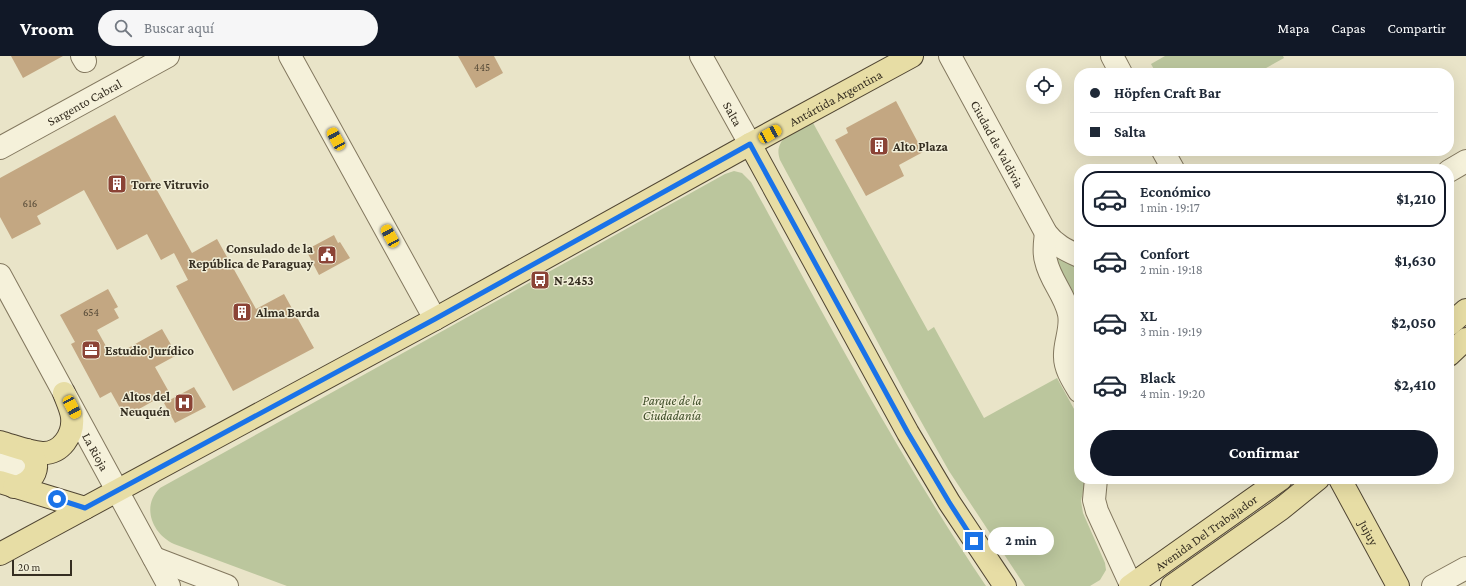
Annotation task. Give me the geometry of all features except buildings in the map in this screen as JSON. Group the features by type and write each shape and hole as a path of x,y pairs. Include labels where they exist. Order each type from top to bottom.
{"main road":[{"name":"Antártida Argentina","path":"0,554 435,319 912,56"},
{"name":"Salta","path":"750,144 915,445 949,502 1005,586"},
{"path":"1454,321 1466,310"},
{"path":"1454,350 1466,339"},
{"path":"12,471 43,453 57,449 67,439 71,432 71,416 64,393"},
{"path":"0,442 12,471 85,508"},
{"name":"Avenida Del Trabajador","path":"1131,586 1275,484"},
{"name":"Avenida Del Trabajador","path":"1172,586 1281,509 1312,484"},
{"name":"Jujuy","path":"1343,484 1398,586"}],"street":[{"name":"Sargento Cabral","path":"0,148 168,56"},
{"path":"290,56 435,319"},
{"name":"Salta","path":"701,56 750,144"},
{"name":"Ciudad de Valdivia","path":"950,56 1046,233 1052,241 1074,254"},
{"path":"1112,56 1118,68"},
{"path":"1454,168 1466,161"},
{"path":"1046,233 1044,248 1045,260 1068,313 1070,322 1065,357 1067,366 1074,381"},
{"name":"La Rioja","path":"0,275 169,586"},
{"path":"1096,484 1094,500 1097,511 1131,586"},
{"path":"154,558 227,586"},
{"path":"1433,586 1466,568"}],"green space":[{"path":"1165,56 1283,56 1284,58 1266,68 1153,68 1151,64"},
{"path":"812,121 928,331 934,327 984,418 1057,378 1074,409 1074,484 1085,484 1081,501 1083,513 1105,563 1106,570 1100,580 1090,586 1025,586 949,471 905,393 780,160 779,148 785,137"},
{"name":"Parque de la Ciudadanía","path":"734,171 742,173 751,182 835,336 893,438 923,488 986,586 287,586 174,544 160,534 155,527 150,511 151,503 154,495 160,488 725,174"},
{"path":"1053,254 1074,264 1074,357"}],"place":[{"name":"Alto Plaza","path":"879,146"},
{"name":"Torre Vitruvio","path":"117,184"},
{"name":"Consulado de la República de Paraguay","path":"327,255"},
{"name":"N-2453","path":"540,280"},
{"name":"Alma Barda","path":"242,312"},
{"name":"Estudio Jurídico","path":"91,350"},
{"name":"Altos del Neuquén","path":"184,403"}],"route":[{"path":"57,499 85,508 435,319 750,144 908,433 974,541"}]}
